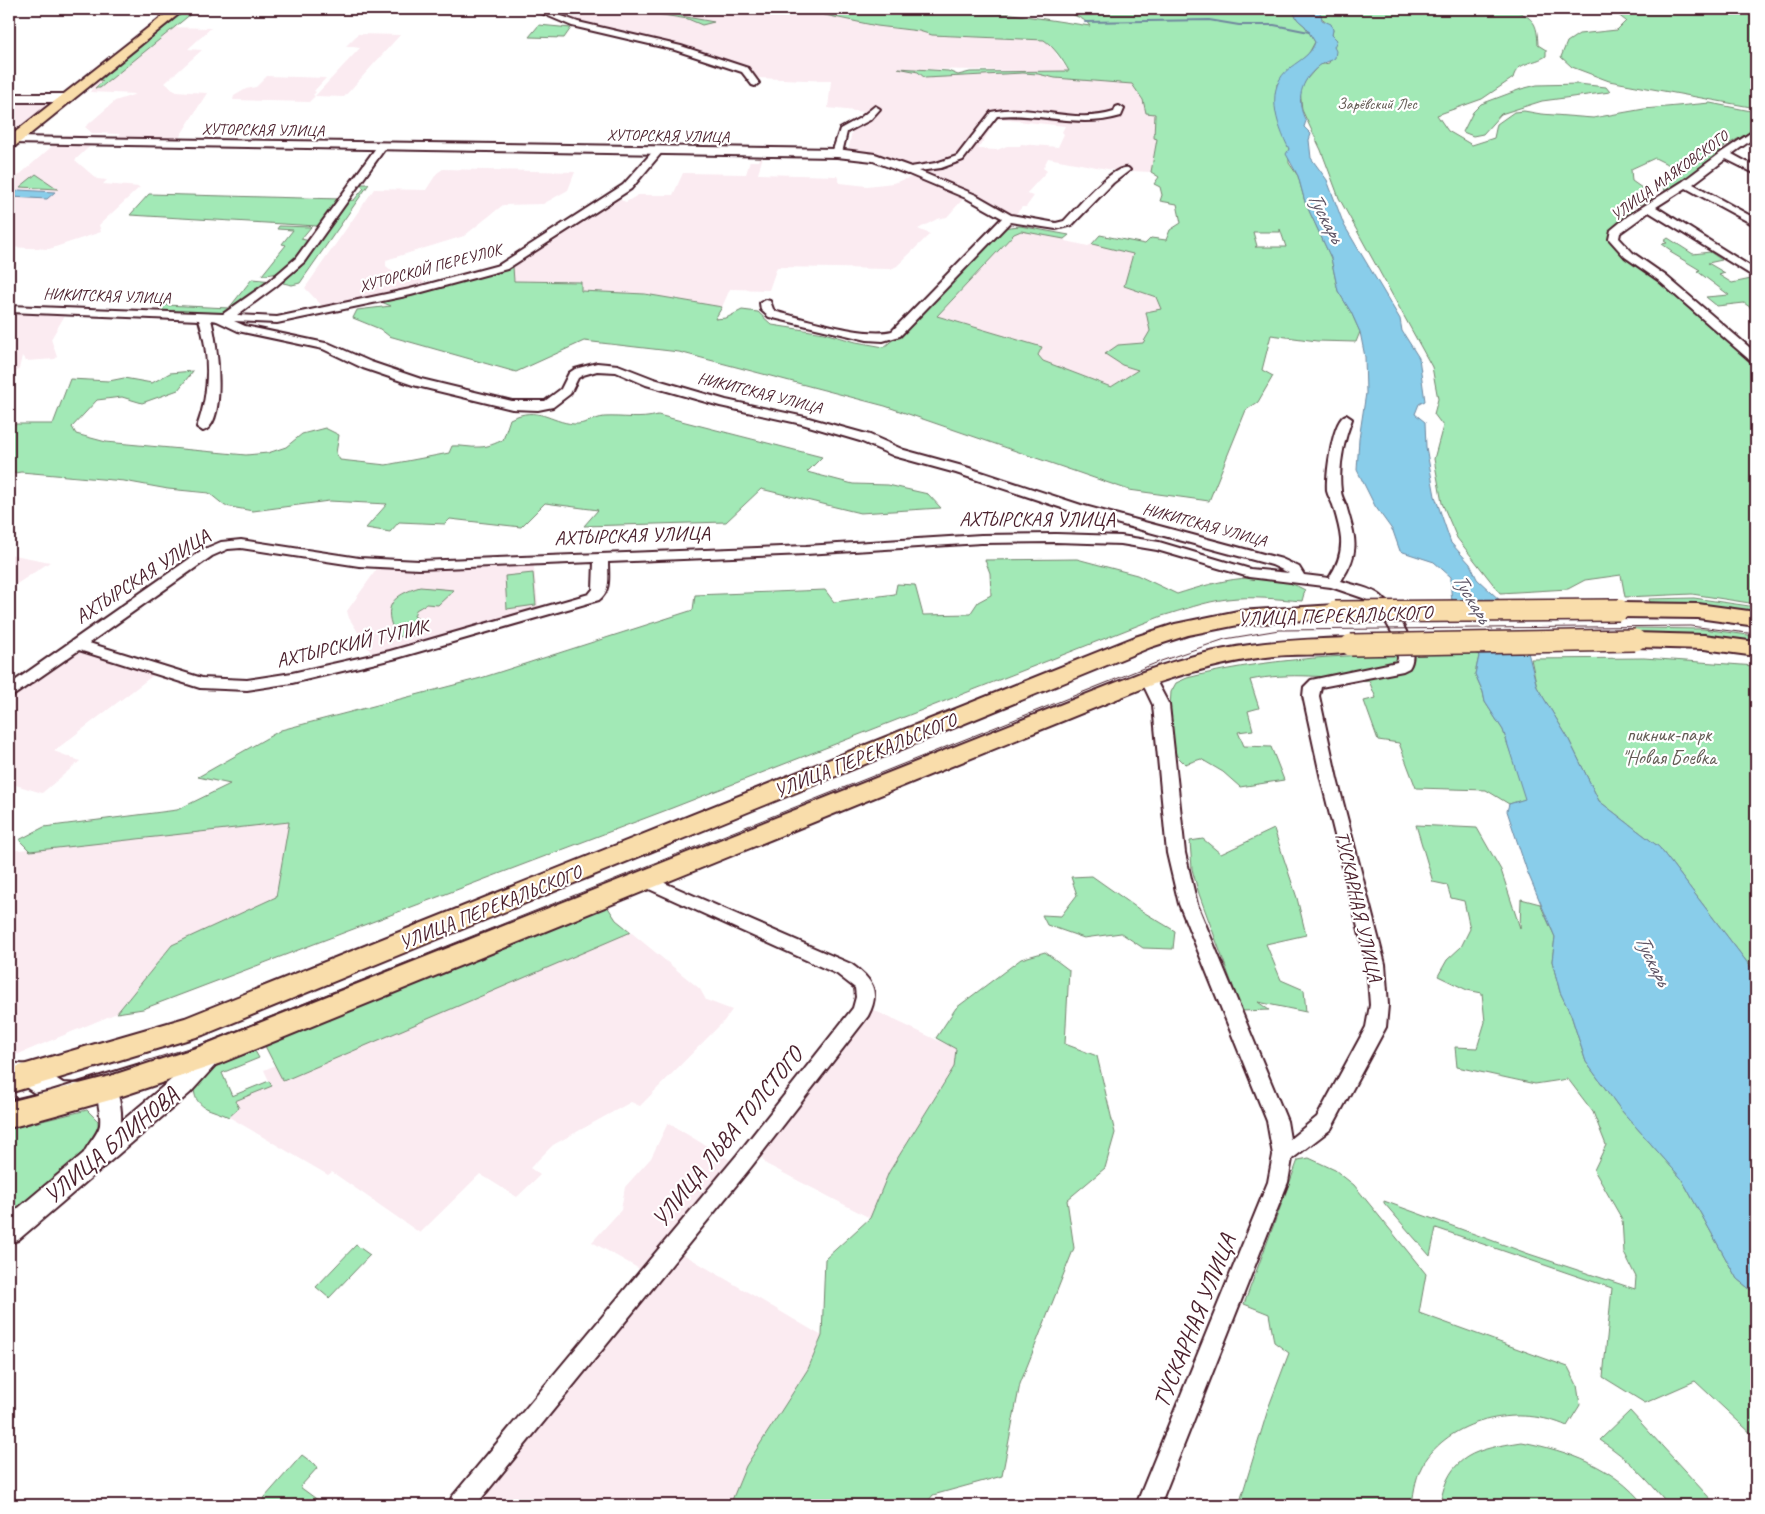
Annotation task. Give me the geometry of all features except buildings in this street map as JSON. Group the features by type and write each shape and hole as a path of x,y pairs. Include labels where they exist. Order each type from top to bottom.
{"main road":[{"path":"11,142 178,9"},
{"path":"9,98 66,98"},
{"name":"УЛИЦА ПЕРЕКАЛЬСКОГО","path":"16,1077 193,1028 1143,642 1191,627 1238,618 1335,612 1698,611 1756,618"},
{"name":"УЛИЦА ПЕРЕКАЛЬСКОГО","path":"9,1115 106,1091 158,1075 1148,678 1184,666 1247,652 1296,647 1351,645 1634,640 1704,642 1756,649"},
{"path":"16,1077 58,1094 87,1095 106,1091"}],"street":[{"path":"536,9 575,24 678,48 745,70 755,83"},
{"path":"837,153 843,131 855,123 867,119 875,109"},
{"path":"907,170 938,166 960,158 994,114 1012,113 1097,118 1113,116 1118,114 1120,110"},
{"name":"УЛИЦА МАЯКОВСКОГО","path":"1754,135 1615,232 1614,239 1618,245 1662,278 1756,359"},
{"name":"ХУТОРСКАЯ УЛИЦА","path":"11,142 837,153 875,158 907,170 973,198 1010,219 1056,226 1068,223 1109,181 1125,170"},
{"path":"223,318 271,285 300,260 382,147"},
{"name":"ХУТОРСКОЙ ПЕРЕУЛОК","path":"204,316 286,319 412,292 503,266 559,233 627,187 658,151"},
{"path":"1725,154 1756,171"},
{"path":"1686,184 1756,222"},
{"path":"1649,207 1756,275"},
{"path":"766,303 767,310 773,315 868,336 883,337 896,334 917,315 972,254 1010,219"},
{"name":"НИКИТСКАЯ УЛИЦА","path":"9,309 204,316"},
{"path":"203,427 209,413 213,372 210,335 204,316"},
{"name":"НИКИТСКАЯ УЛИЦА","path":"223,318 242,329 326,346 367,365 417,382 512,405 549,404 566,391 573,376 579,372 597,367 618,369 650,382 724,403 805,421 865,438 899,453 960,470 1076,508 1277,562 1294,570 1298,577"},
{"path":"1333,583 1346,563 1348,538 1334,492 1335,463 1341,432 1346,419"},
{"name":"АХТЫРСКАЯ УЛИЦА","path":"9,692 207,553 226,546 257,546 384,564 419,565 806,550 971,540 1075,538 1142,542 1249,573 1284,578 1298,577 1333,583 1352,588 1376,600 1397,628 1406,658 1404,664 1398,668 1324,680 1316,683 1312,688"},
{"name":"АХТЫРСКИЙ ТУПИК","path":"77,644 200,683 219,687 258,684 411,652 594,598 600,589 601,558"},
{"name":"ТУСКАРНАЯ УЛИЦА","path":"1148,678 1161,706 1175,845 1188,904 1277,1121 1283,1154 1278,1182 1148,1505"},
{"name":"ТУСКАРНАЯ УЛИЦА","path":"1283,1154 1312,1134 1324,1123 1376,1027 1379,1005 1376,964 1329,779 1311,696 1312,688"},
{"name":"УЛИЦА ЛЬВА ТОЛСТОГО","path":"461,1505 744,1161 861,1011 866,1000 866,989 857,978 844,969 644,880"},
{"name":"УЛИЦА БЛИНОВА","path":"9,1232 181,1086 210,1055"},
{"path":"85,1167 110,1128 110,1107 106,1091"}],"shaded area":[{"path":"531,9 839,9 834,12 835,17 877,26 919,31 932,35 1044,40 1053,46 1056,54 1069,72 925,69 919,72 926,78 1023,73 1055,78 1132,83 1143,100 1145,107 1155,114 1154,138 1157,138 1151,172 1113,170 1048,158 1043,168 1047,171 1026,194 1034,196 1026,207 1022,207 1013,217 907,168 848,152 852,130 862,120 864,112 828,108 831,81 757,78 708,57 569,24","holes":["997,119 1065,126 1062,132 1064,134 1058,147 1021,144 1020,146 1007,146 997,150 978,149"]},
{"path":"164,27 211,28 188,49 202,50 165,83 175,91 207,93 177,141 114,139 120,134 92,133 85,127 115,101 136,94 90,92 93,86"},
{"path":"358,34 400,35 344,97 315,96 360,48 346,46"},
{"path":"267,76 326,78 314,91 316,92 313,95 315,96 309,102 233,100 234,96 246,89 256,87"},
{"path":"9,96 60,96 12,134 9,134"},
{"path":"65,135 101,136 75,160 97,179 107,180 103,184 140,187 99,225 101,232 49,249 9,247 9,184"},
{"path":"760,156 763,156 758,174 837,176 840,183 867,186 893,183 912,177 963,199 947,217 937,219 918,229 930,234 897,266 891,269 777,267 769,290 730,289 722,307 645,294 581,291 581,282 514,281 513,267 618,199 626,202 638,195 673,195 683,173 746,174 750,161 758,161"},
{"path":"443,169 575,172 568,190 543,204 503,205 464,236 386,260 386,266 404,281 417,276 432,289 328,312 305,288 374,189 426,190 437,173"},
{"path":"1021,231 1064,239 1088,246 1092,244 1133,254 1125,286 1157,297 1161,310 1143,343 1118,345 1122,365 1138,370 1111,387 1043,361 1038,355 1041,348 937,316 1014,234"},
{"path":"9,308 68,310 51,339 57,357 55,359 26,361 22,356 19,369 9,380"},
{"path":"9,554 50,562 9,589"},
{"path":"532,563 539,612 374,657 349,618 347,611 379,566"},
{"path":"79,648 156,673 54,751 80,761 42,793 9,783 9,698"},
{"path":"289,822 276,897 172,945 117,1013 9,1058 9,851"},
{"path":"616,920 700,989 706,1000 732,1010 724,1021 640,1106 631,1102 553,1145 530,1168 540,1175 517,1197 480,1174 420,1233 332,1172 328,1175 229,1117 239,1108 232,1097 269,1081 264,1070"},
{"path":"869,1008 956,1049 954,1067 889,1172 870,1218 766,1164 760,1155"},
{"path":"668,1123 730,1160 643,1271 592,1242 621,1210 625,1187 651,1158"},
{"path":"683,1254 822,1336 808,1369 746,1466 730,1505 474,1505"}],"green space":[{"path":"187,9 197,9 100,88 95,88 103,81 100,80"},
{"path":"625,9 660,9 681,14 681,16 714,22 702,25 688,19"},
{"path":"839,9 860,9 893,13 1012,14 1090,26 1066,9 1295,9 1293,12 1315,42 1309,53 1277,84 1276,112 1289,149 1289,163 1298,176 1305,202 1331,258 1338,291 1351,312 1360,332 1356,342 1317,341 1271,335 1262,370 1273,376 1258,402 1246,410 1209,501 1129,490 885,406 679,352 584,341 516,372 389,336 380,329 353,318 357,310 391,306 379,301 513,267 514,281 581,282 581,291 645,294 722,307 715,319 726,318 742,310 758,312 772,325 824,333 884,347 917,320 1000,228 1020,226 1069,235 1064,239 1021,231 1014,234 937,316 1042,347 1038,355 1043,361 1111,387 1138,370 1122,365 1105,354 1118,345 1143,343 1150,331 1146,312 1161,309 1156,297 1124,286 1133,254 1092,244 1100,235 1145,244 1151,238 1166,240 1170,230 1181,223 1177,204 1160,201 1162,195 1160,187 1154,184 1159,177 1151,172 1157,139 1154,138 1155,114 1146,113 1143,100 1132,84 1055,78 1023,73 925,78 918,72 898,68 948,71 958,75 970,72 1069,71 1058,54 1044,40 932,35 919,31 877,26 820,14 775,13 772,15 750,10 834,12","holes":["1280,229 1286,247 1255,247 1257,246 1253,232 1280,232"]},
{"path":"1001,9 1066,9 1000,10"},
{"name":"Зарёвский Лес","path":"1315,9 1513,9 1530,19 1537,31 1538,45 1546,50 1546,56 1522,66 1513,78 1482,99 1437,115 1448,131 1472,145 1494,138 1497,124 1514,112 1524,111 1593,118 1644,109 1710,103 1756,112 1756,133 1750,132 1725,146 1690,179 1667,196 1663,186 1677,169 1655,158 1631,169 1632,181 1649,193 1652,200 1628,208 1633,210 1610,231 1609,238 1622,254 1657,278 1756,364 1756,604 1692,594 1625,597 1621,575 1585,580 1568,589 1500,593 1457,538 1442,503 1434,459 1443,426 1434,414 1438,399 1432,367 1339,198 1321,150 1302,110 1300,90 1319,65 1329,63 1334,47 1333,30 1319,16"},
{"path":"1614,9 1756,9 1756,108 1609,81 1572,67 1561,57 1567,42 1579,34 1617,30 1626,21 1613,11"},
{"path":"539,25 571,28 564,38 529,37"},
{"path":"1578,84 1606,87 1610,92 1542,101 1501,114 1483,134 1473,136 1463,132 1473,112 1481,104 1537,85"},
{"path":"36,174 58,189 20,187"},
{"path":"360,184 369,184 300,283 292,285 283,283 282,281 301,267 347,201 354,200 364,188"},
{"path":"149,194 341,199 321,225 317,226 130,215"},
{"path":"279,226 311,227 301,239 310,241 285,269 262,275 286,245 282,244 293,230 277,229"},
{"path":"1668,238 1693,254 1710,252 1722,260 1708,263 1725,273 1719,275 1732,283 1751,279 1756,283 1756,290 1750,291 1756,295 1756,314 1751,311 1754,310 1744,303 1717,306 1706,297 1729,295 1697,271 1700,270 1670,252 1672,251 1662,244 1667,243 1664,241"},
{"path":"252,279 273,281 226,314 160,311 165,305 229,308"},
{"path":"193,371 178,390 142,403 122,397 97,400 72,427 76,434 106,442 246,455 268,453 286,447 302,434 325,428 339,435 336,453 340,460 386,465 449,453 452,446 476,447 492,445 503,440 510,419 520,415 536,414 565,423 578,424 604,417 638,418 658,415 822,457 807,472 853,484 888,485 928,494 941,508 860,513 761,489 726,522 584,526 598,510 545,503 521,527 450,519 445,524 399,522 390,532 366,528 387,504 329,501 253,511 225,506 209,493 168,489 124,481 21,472 9,474 10,424 53,424 70,379 109,381 124,378 152,383 170,373"},
{"path":"1077,559 1137,575 1177,594 1225,581 1258,578 1290,583 1305,590 1302,601 1236,598 1218,600 1162,616 672,808 143,1009 117,1013 172,945 276,897 289,822 30,851 19,840 44,827 177,810 230,784 198,777 281,730 481,678 693,610 695,595 825,590 834,602 895,594 897,584 915,585 923,615 970,614 978,602 991,595 990,573 985,560"},
{"path":"533,573 536,605 507,609 505,576"},
{"path":"420,587 454,590 438,605 426,604 416,610 414,616 420,620 409,632 413,635 405,638 396,635 390,616 392,603 403,594"},
{"path":"1694,598 1756,607 1756,612 1696,604 1650,602 1649,599"},
{"path":"1622,629 1703,629 1756,636 1756,642 1707,635 1624,634"},
{"path":"1477,653 1479,656 1475,674 1485,702 1503,730 1526,799 1509,804 1486,790 1416,788 1399,743 1378,740 1364,701 1376,698 1369,681 1295,676 1250,680 1259,708 1248,711 1253,730 1238,732 1244,746 1271,747 1284,780 1240,787 1223,772 1201,759 1185,764 1176,755 1170,725 1171,692 1176,683 1187,678 1222,670 1294,660 1367,655"},
{"name":"пикник-парк \"Новая Боевка","path":"1644,658 1756,666 1756,974 1659,847 1599,801 1568,738 1537,687 1531,659"},
{"path":"1416,825 1477,828 1501,870 1520,928 1521,899 1540,904 1555,937 1552,961 1560,992 1571,1015 1586,1062 1621,1110 1681,1178 1737,1279 1756,1294 1756,1438 1695,1381 1645,1403 1603,1377 1612,1288 1436,1228 1430,1256 1384,1203 1384,1201 1529,1254 1635,1289 1636,1277 1624,1253 1622,1219 1594,1170 1606,1145 1593,1112 1568,1079 1535,1084 1457,1067 1455,1047 1477,1048 1485,1022 1482,993 1467,990 1438,976 1447,960 1461,947 1470,929 1464,901 1451,898 1447,885 1433,882"},
{"path":"1274,829 1297,898 1306,935 1266,944 1281,980 1304,990 1306,1012 1258,1002 1269,1010 1242,1011 1199,894 1192,869 1190,841 1203,839 1221,854"},
{"path":"1092,876 1140,910 1175,931 1173,949 1143,948 1121,933 1084,938 1047,925 1042,915 1061,916 1077,895 1071,877"},
{"path":"607,906 616,920 631,932 283,1081 265,1046"},
{"path":"1045,952 1069,970 1065,1044 1097,1056 1115,1133 1105,1168 1067,1200 1074,1248 1020,1384 1002,1476 933,1495 925,1505 730,1505 746,1466 808,1369 822,1336 825,1259 870,1218 889,1172 954,1067 956,1049 936,1038 956,1008 1021,959"},
{"path":"255,1051 259,1058 222,1073 232,1096 269,1081 272,1086 235,1101 239,1108 229,1117 204,1107 197,1100 194,1087 198,1079 227,1061"},
{"path":"87,1110 98,1121 98,1133 86,1152 9,1221 9,1129"},
{"path":"1309,1158 1335,1170 1354,1185 1426,1274 1419,1313 1568,1367 1577,1385 1580,1405 1567,1426 1529,1416 1510,1416 1490,1419 1471,1425 1453,1434 1438,1446 1419,1471 1412,1505 1239,1505 1269,1406 1289,1353 1274,1342 1269,1314 1244,1304 1298,1160"},
{"path":"356,1245 370,1255 329,1298 316,1287"},
{"path":"1630,1411 1716,1505 1669,1505 1637,1470 1600,1440"},
{"path":"1522,1442 1557,1450 1605,1471 1619,1480 1644,1505 1440,1505 1444,1488 1450,1475 1458,1464 1467,1457 1491,1448"},
{"path":"302,1455 318,1467 300,1487 319,1501 315,1505 258,1505"}],"water":[{"name":"Тускарь","path":"1295,9 1315,9 1321,14 1322,20 1331,24 1332,35 1337,40 1334,47 1336,51 1335,58 1320,65 1312,72 1301,91 1301,106 1306,121 1304,127 1311,134 1309,140 1311,158 1327,180 1344,225 1400,319 1402,331 1419,358 1425,401 1419,404 1415,414 1425,422 1426,447 1435,496 1451,543 1470,564 1477,579 1504,604 1523,633 1537,687 1568,738 1599,801 1659,847 1756,974 1756,1294 1737,1279 1681,1178 1621,1110 1586,1062 1571,1015 1560,992 1552,961 1555,937 1527,871 1507,811 1509,804 1525,799 1503,730 1485,702 1475,674 1479,656 1462,628 1454,610 1451,577 1434,562 1400,551 1393,531 1375,506 1357,470 1359,439 1366,393 1365,357 1360,332 1351,312 1338,291 1331,258 1305,202 1298,176 1286,154 1289,149 1280,129 1275,106 1277,85 1282,75 1308,53 1315,42 1293,12"},
{"path":"19,190 55,192 47,199 11,197"}],"pier":[{"path":"1450,601 1506,602 1525,631 1473,652 1457,628"}],"waterway":[{"path":"1085,22 1209,20 1239,25 1274,25 1309,32"}],"tram line":[{"path":"136,1064 202,1044 1161,661 1225,639 1279,630 1690,626 1756,634"},
{"path":"9,1100 51,1090 140,1063"}]}
